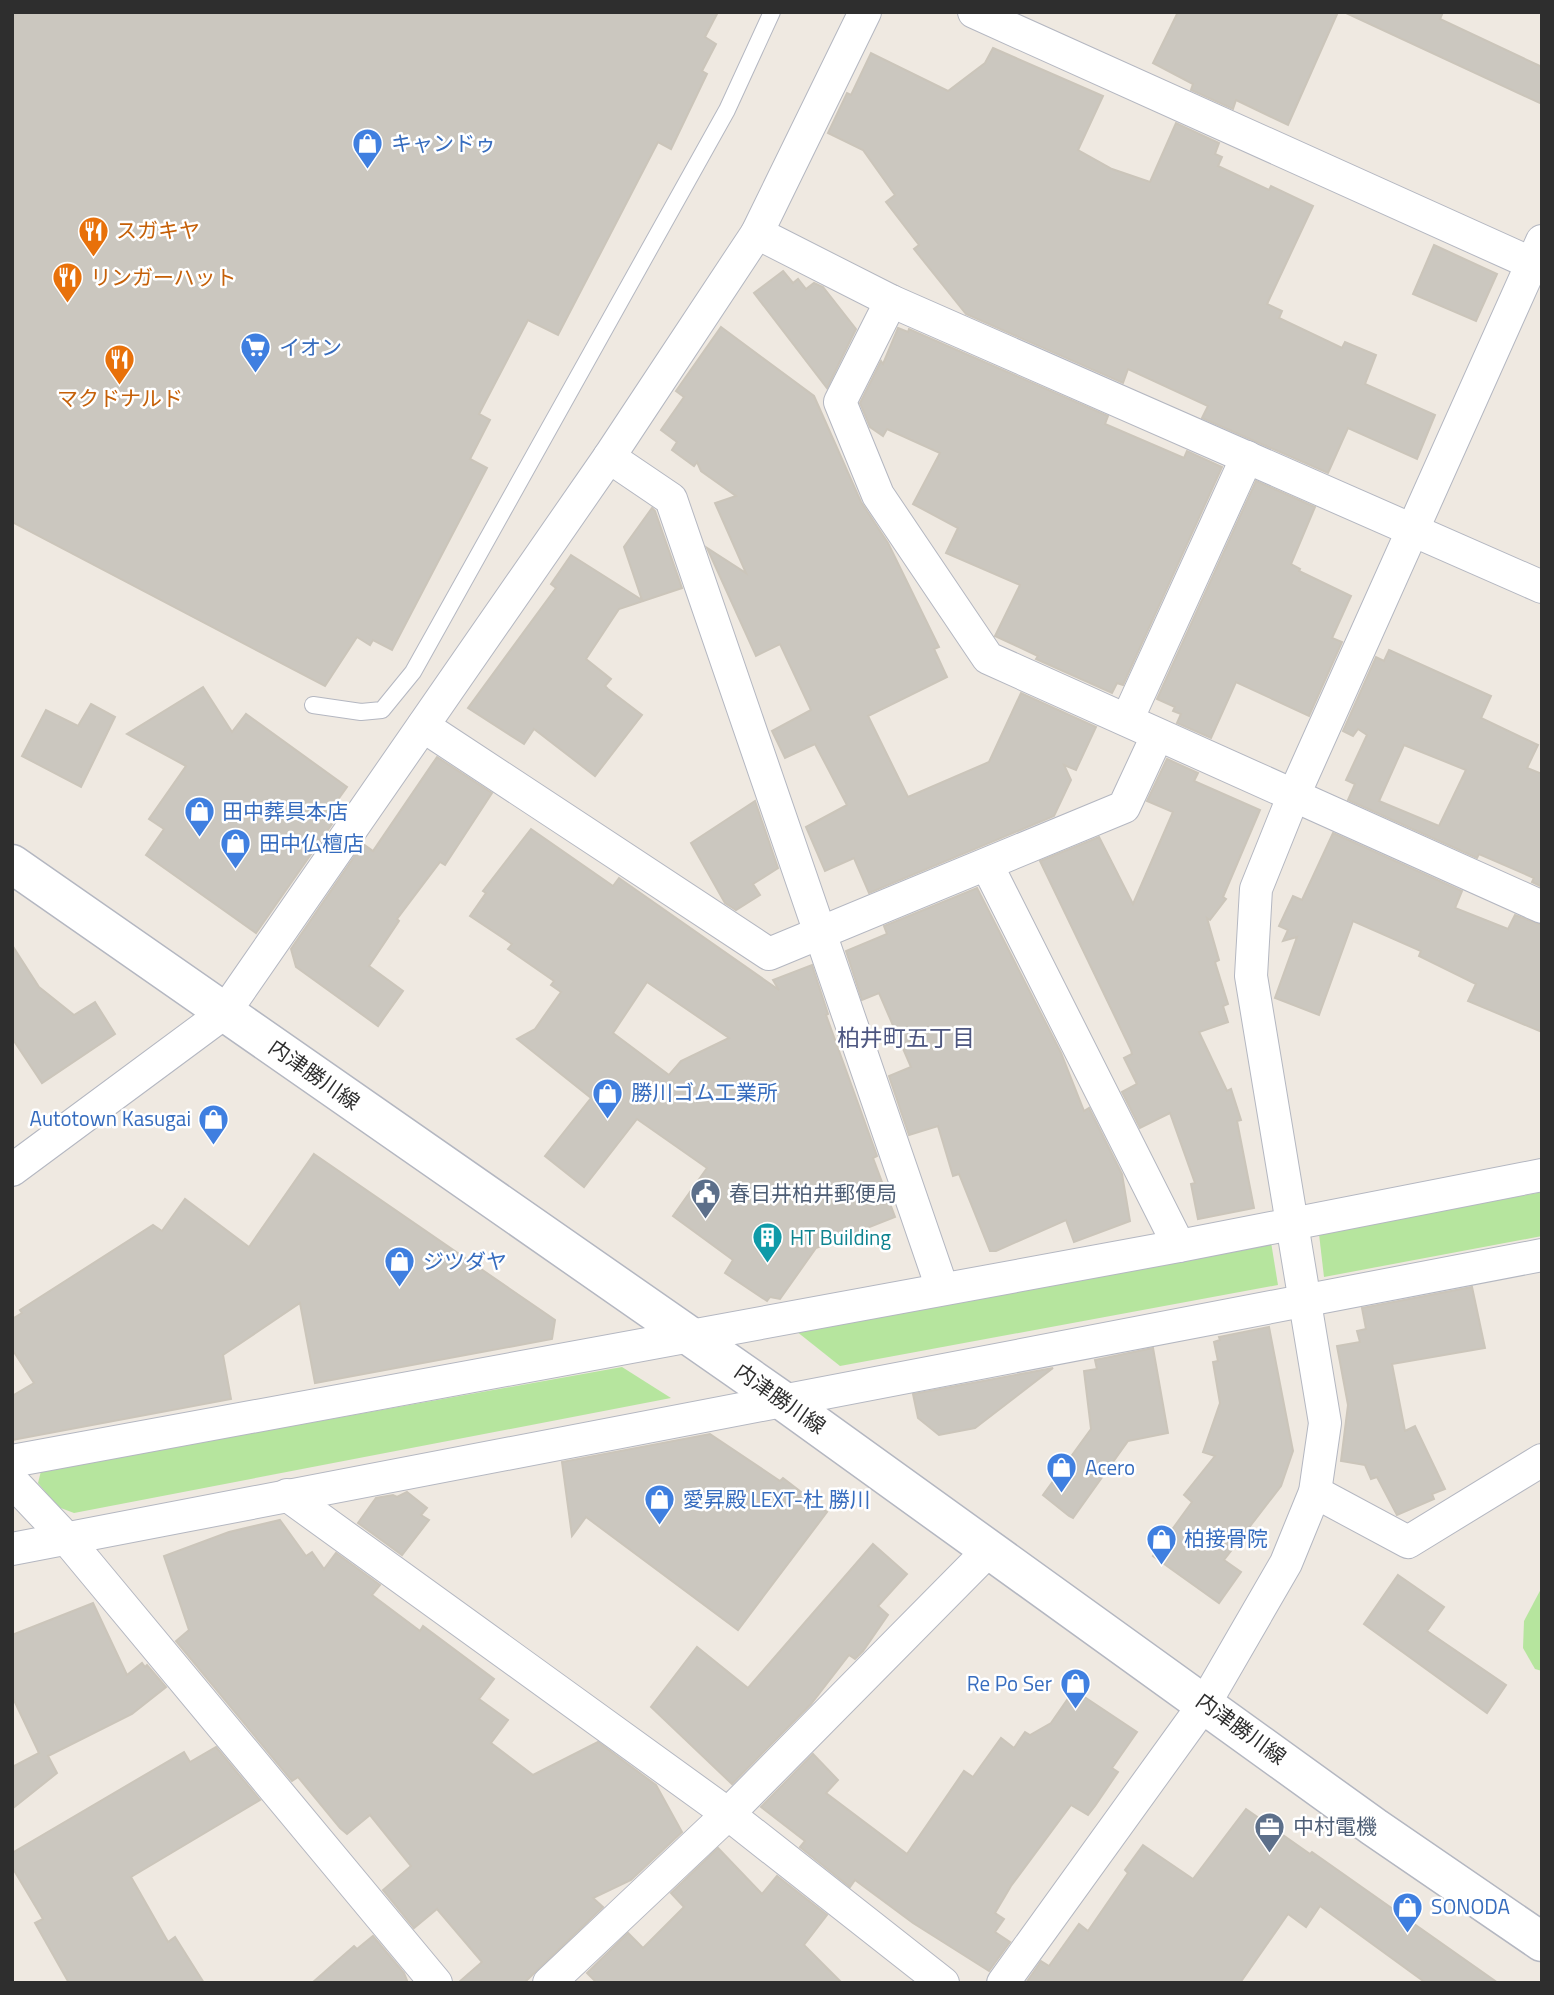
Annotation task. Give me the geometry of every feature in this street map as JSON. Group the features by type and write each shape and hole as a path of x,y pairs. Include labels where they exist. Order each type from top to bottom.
{"main road":[{"name":"内津勝川線","path":"12,864 691,1336 1374,1827 1542,1942"}],"street":[{"path":"12,1170 225,1013 609,457 757,233 865,12"},
{"path":"974,12 1539,257 1293,797 1256,889 1251,976 1325,1423 1315,1492 1286,1563 1205,1703 1003,1983"},
{"path":"757,233 891,301 1542,587"},
{"path":"891,301 840,402 878,495 988,659 1542,907"},
{"path":"609,457 671,499 942,1288"},
{"path":"1127,720 1247,457"},
{"path":"424,726 769,954 1124,807 1157,736"},
{"path":"987,865 1179,1246"},
{"path":"12,1461 1179,1246 1542,1175"},
{"path":"12,1549 1542,1255"},
{"path":"1315,1492 1408,1542 1542,1460"},
{"path":"12,1481 66,1538 436,1983"},
{"path":"287,1495 728,1814 943,1983"},
{"path":"549,1983 728,1814 989,1550"}],"lane":[{"path":"313,705 361,712 382,710 413,673 727,110 772,12"}],"green space":[{"path":"1542,1192 1542,1236 1324,1277 1319,1234"},
{"path":"1271,1242 1278,1285 840,1366 796,1331"},
{"path":"622,1367 671,1398 74,1513 58,1507 38,1483 41,1471"},
{"path":"1542,1587 1542,1671 1535,1669 1523,1648 1524,1621"}],"building":[{"name":"イオン","path":"12,12 718,12 705,37 716,44 702,71 707,74 671,149 658,142 558,335 528,320 479,414 490,420 470,459 487,468 392,650 373,640 370,645 357,637 325,686 12,522"},
{"path":"1178,12 1338,12 1288,125 1236,100 1233,109 1191,90 1193,84 1153,63"},
{"path":"1344,12 1443,12 1440,19 1542,67 1542,104"},
{"path":"993,48 1103,96 1078,150 1112,169 1150,182 1176,123 1219,143 1215,154 1222,157 1218,166 1269,190 1271,186 1313,206 1267,304 1282,311 1279,318 1342,348 1345,342 1376,355 1365,384 1435,415 1417,459 1348,428 1328,473 1202,418 1208,406 1128,369 1123,383 966,314 914,249 919,245 886,202 895,195 863,150 828,133 847,93 851,95 871,53 948,91 985,63"},
{"path":"1434,245 1497,274 1476,321 1413,294"},
{"path":"783,271 793,283 798,279 806,289 814,283 823,287 856,329 827,388 754,293"},
{"path":"721,327 814,396 861,502 888,543 939,647 934,649 947,677 868,716 908,797 989,762 1021,693 1096,727 1076,770 1064,765 1071,780 1054,816 869,893 854,858 825,871 806,827 847,805 815,744 785,758 772,731 811,710 780,644 756,656 707,548 746,573 715,503 736,496 701,471 697,462 694,466 672,450 677,442 661,430 684,397 676,391"},
{"path":"898,328 908,332 909,329 1108,416 1105,424 1184,458 1187,451 1222,467 1123,685 1117,683 1112,693 1036,659 1038,656 995,636 1020,585 946,553 958,528 913,504 940,453 887,429 883,436 870,427 860,403 881,361 883,364"},
{"path":"1256,481 1315,507 1291,564 1300,569 1299,571 1351,596 1332,638 1342,642 1309,716 1236,682 1211,738 1177,723 1181,714 1173,711 1175,707 1157,699"},
{"path":"652,508 682,588 619,609 586,659 611,679 605,686 608,689 642,715 595,776 534,729 524,744 468,708 556,588 551,584 571,555 642,600 624,547"},
{"path":"1389,650 1491,696 1481,718 1538,745 1527,768 1542,774 1542,887 1532,882 1534,878 1479,854 1477,858 1348,800 1355,784 1346,780 1367,735 1358,729 1353,736 1343,731 1376,657 1384,661","holes":["1404,745 1466,770 1439,826 1379,801"]},
{"path":"203,687 232,732 246,714 347,787 324,819 332,824 256,933 146,855 164,829 149,819 186,766 127,734"},
{"path":"91,704 115,717 81,787 22,756 46,710 78,726"},
{"path":"437,757 492,793 445,865 440,862 397,919 399,921 369,966 403,991 378,1026 296,967 291,949 363,844 373,851"},
{"path":"1167,759 1198,773 1194,781 1260,810 1223,897 1226,899 1210,920 1207,918 1219,960 1215,962 1228,1004 1223,1006 1228,1022 1199,1032 1227,1091 1231,1089 1241,1120 1237,1121 1254,1208 1198,1219 1191,1184 1195,1183 1170,1113 1140,1128 1122,1092 1137,1084 1124,1058 1132,1054 1131,1050 1040,861 1099,837 1133,904 1173,812 1147,801"},
{"path":"755,801 778,868 753,884 760,895 736,910 725,903 691,843"},
{"path":"531,829 613,886 619,878 779,990 773,980 812,965 828,1014 826,1015 877,1156 873,1158 895,1217 816,1248 780,1299 770,1297 767,1301 725,1273 733,1260 673,1216 707,1168 637,1119 584,1187 545,1156 591,1098 517,1039 535,1029 561,992 551,985 554,981 508,949 512,944 470,916 486,893 483,891","holes":["647,982 729,1038 681,1061 669,1075 613,1033"]},
{"path":"1333,833 1462,891 1455,908 1508,929 1515,915 1542,925 1542,1032 1468,1001 1476,984 1419,956 1421,951 1353,921 1319,1015 1275,998 1297,937 1283,941 1288,930 1279,926 1293,896 1302,900"},
{"path":"977,888 1061,1053 1084,1111 1089,1108 1122,1174 1130,1221 1074,1242 1066,1220 996,1251 990,1251 959,1174 953,1176 938,1126 909,1135 889,1076 911,1067 879,993 862,1000 846,951 887,934 884,926"},
{"path":"12,945 39,987 74,1015 95,1002 115,1034 42,1083 12,1038"},
{"path":"314,1154 555,1320 552,1339 315,1383 300,1303 223,1355 231,1399 12,1440 12,1396 34,1383 12,1349 12,1319 22,1313 20,1310 153,1225 162,1231 185,1199 249,1247"},
{"path":"1472,1287 1485,1348 1392,1364 1405,1431 1415,1426 1445,1489 1432,1494 1434,1499 1397,1515 1377,1477 1371,1479 1365,1465 1341,1461 1348,1405 1337,1346 1360,1342 1357,1331 1366,1329 1362,1308"},
{"path":"1269,1327 1293,1451 1281,1486 1224,1560 1241,1572 1219,1603 1153,1556 1192,1502 1184,1495 1215,1456 1203,1452 1220,1403 1213,1362 1218,1361 1214,1342 1220,1340 1219,1337"},
{"path":"1153,1348 1168,1433 1128,1441 1073,1518 1043,1495 1091,1429 1084,1371 1097,1369 1095,1360"},
{"path":"1053,1368 975,1428 939,1435 918,1418 913,1394"},
{"path":"710,1434 780,1481 783,1478 827,1512 738,1630 586,1517 572,1536 562,1462"},
{"path":"407,1492 427,1508 421,1515 429,1520 402,1555 358,1523 376,1498 393,1495 397,1497"},
{"path":"280,1520 306,1556 312,1552 324,1569 336,1553 380,1585 372,1595 420,1631 423,1626 494,1679 479,1699 508,1720 491,1743 533,1775 598,1742 656,1785 682,1832 631,1880 593,1898 603,1907 524,1983 458,1983 482,1962 437,1909 414,1928 383,1890 411,1866 370,1815 347,1834 340,1828 298,1777 292,1781 176,1641 189,1630 164,1556 229,1532"},
{"path":"873,1544 907,1574 878,1606 888,1615 863,1651 855,1659 849,1655 811,1704 732,1784 651,1707 697,1647 748,1688"},
{"path":"1398,1575 1444,1607 1427,1631 1506,1685 1487,1713 1364,1624"},
{"path":"93,1603 127,1675 142,1663 145,1667 147,1665 166,1687 132,1714 48,1756 57,1773 12,1809 12,1767 39,1753 12,1696 12,1635"},
{"path":"1074,1690 1137,1732 1112,1768 1118,1772 1088,1815 1071,1805 1011,1886 995,1913 1004,1919 995,1932 1010,1942 989,1971 913,1923 855,1880 850,1887 800,1847 805,1841 761,1807 813,1754 838,1780 826,1793 907,1854 964,1771 973,1777 1001,1738 1014,1748 1025,1732 1030,1735 1051,1723"},
{"path":"216,1747 260,1800 131,1877 168,1942 175,1937 204,1983 69,1983 35,1923 43,1919 12,1867 12,1853 184,1752 190,1762"},
{"path":"1246,1809 1310,1854 1312,1852 1498,1983 1426,1983 1320,1906 1306,1927 1288,1914 1240,1983 1026,1983 1041,1961 1049,1966 1079,1924 1088,1931 1128,1873 1125,1870 1143,1845 1193,1879"},
{"path":"718,1848 762,1894 777,1876 827,1915 804,1945 842,1983 597,1983 587,1973 628,1933 643,1948 684,1907 671,1893"},
{"path":"373,1936 404,1973 408,1983 312,1983 354,1946 357,1949"}],"place":[{"name":"キャンドゥ","path":"368,171"},
{"name":"スガキヤ","path":"93,258"},
{"name":"リンガーハット","path":"67,305"},
{"name":"イオン","path":"256,375"},
{"name":"マクドナルド","path":"120,386"},
{"name":"田中葬具本店","path":"199,839"},
{"name":"田中仏檀店","path":"236,871"},
{"name":"勝川ゴム工業所","path":"608,1120"},
{"name":"Autotown Kasugai","path":"214,1146"},
{"name":"春日井柏井郵便局","path":"706,1221"},
{"name":"HT Building","path":"767,1265"},
{"name":"ジツダヤ","path":"400,1289"},
{"name":"Acero","path":"1062,1495"},
{"name":"愛昇殿 LEXT-杜 勝川","path":"660,1527"},
{"name":"柏接骨院","path":"1161,1566"},
{"name":"Re Po Ser","path":"1075,1711"},
{"name":"中村電機","path":"1270,1854"},
{"name":"SONODA","path":"1408,1934"}],"district":[{"name":"柏井町五丁目","path":"906,1038"}]}
